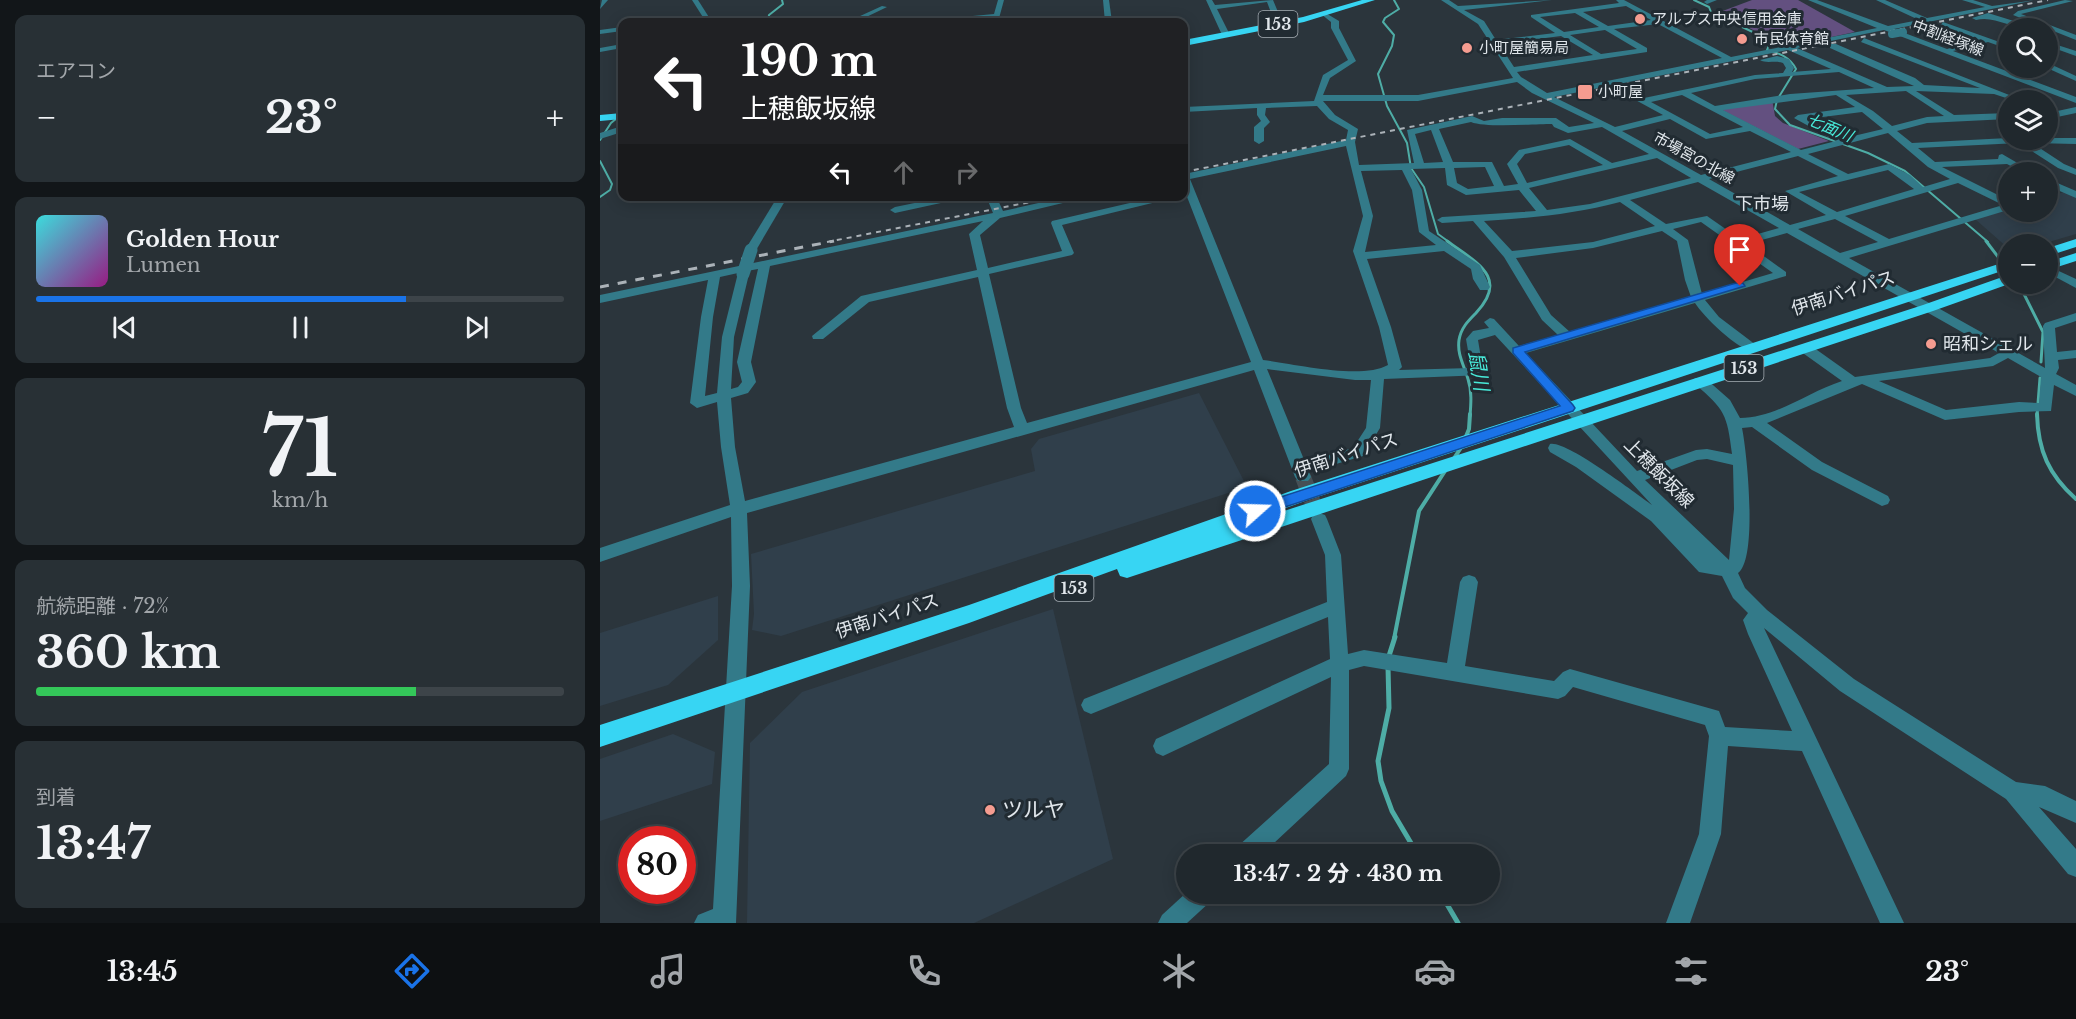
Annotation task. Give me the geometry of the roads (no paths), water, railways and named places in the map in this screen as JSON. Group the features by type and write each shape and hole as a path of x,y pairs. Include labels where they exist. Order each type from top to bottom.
{"highway":[{"name":"153","path":"1188,42 1324,14 1371,0"},
{"path":"602,118 618,116"},
{"path":"2058,249 2076,243"},
{"path":"2058,263 2076,257"},
{"name":"伊南バイパス","path":"1485,445 1569,408 1751,348 1909,297 1998,277"},
{"name":"伊南バイパス","path":"600,746 735,697 1410,468 1485,445 1581,420 1928,308 1998,277"},
{"name":"伊南バイパス","path":"600,736 735,697"}],"street":[{"path":"600,7 605,0"},
{"path":"695,0 706,18"},
{"path":"995,18 1001,0"},
{"path":"1106,0 1108,18"},
{"path":"1226,35 1211,3 1270,0 1279,24"},
{"name":"市場宮の北線","path":"1444,0 1481,24 1515,74 1546,96 1614,130 2076,391"},
{"path":"1458,8 1549,0"},
{"path":"1619,0 1728,59"},
{"name":"中割経塚線","path":"1811,0 2076,100"},
{"path":"1879,0 1928,21"},
{"path":"1965,0 2024,18"},
{"path":"1800,53 1864,40 1928,21 2032,0"},
{"path":"2012,13 2070,1"},
{"path":"1599,56 1533,16 1627,4"},
{"path":"1827,6 1819,9 1948,52"},
{"path":"860,18 884,7"},
{"path":"1188,109 1262,106 1318,100 1418,98 1599,56 1644,50 1577,11"},
{"path":"1318,100 1326,77 1352,61 1335,28 1335,21 1324,14"},
{"path":"1891,32 1904,32 1988,15 1998,18"},
{"path":"1492,43 1661,21"},
{"path":"1943,24 1998,43"},
{"path":"600,32 618,30"},
{"path":"1546,96 1880,30"},
{"path":"1904,32 2007,80 2024,81"},
{"path":"2058,32 2076,38"},
{"path":"1921,62 1998,38"},
{"path":"1864,40 1998,92"},
{"path":"1833,46 1912,80 1922,88"},
{"path":"600,50 618,47"},
{"path":"1788,47 1886,90"},
{"path":"2058,48 2076,54"},
{"path":"1751,128 1709,137 1622,89 1774,58 1784,59 1789,64 1787,75"},
{"path":"1642,101 1755,77 1839,70"},
{"path":"2058,71 2076,79"},
{"path":"1695,79 1735,105"},
{"path":"1713,109 1773,98 1838,93 1922,88 1994,91"},
{"path":"1908,89 1952,117"},
{"path":"1682,92 1846,177"},
{"path":"1838,93 1889,129 1931,165 1998,201"},
{"path":"600,555 642,538 739,509 1258,364 1355,376 1378,375 1395,367 1385,327 1359,251 1368,216 1350,142 1353,129 1332,117 1318,100"},
{"path":"1259,141 1259,128 1266,122 1261,115 1262,106"},
{"path":"1839,142 1798,118 1863,109"},
{"path":"2058,113 2076,110"},
{"path":"1614,130 1671,116"},
{"path":"1985,116 1998,124"},
{"path":"1442,220 1544,214 1621,198 1889,129 1952,117 1998,116"},
{"path":"1484,287 1476,267 1424,232 1410,132 1472,119 1483,124 1502,121 1556,121 1557,125 1568,130 1603,124"},
{"path":"1434,127 1449,165 1452,185 1460,191 1523,186 1658,155"},
{"path":"1568,130 1570,142"},
{"path":"600,136 618,131"},
{"path":"1908,146 1998,141"},
{"path":"2058,141 2074,142"},
{"path":"1188,176 1350,142"},
{"path":"1544,214 1523,186 1512,164 1522,152 1570,142 1611,166"},
{"path":"1982,142 2009,161"},
{"path":"2036,150 2061,166 2076,172"},
{"path":"1931,165 2009,161"},
{"path":"1355,168 1489,164 1500,189"},
{"path":"1888,243 1790,191 1889,167 1925,189"},
{"path":"1739,243 1958,180"},
{"path":"2058,187 2076,195"},
{"path":"2058,192 2076,187"},
{"path":"1188,196 1302,473 1358,452 1373,428 1378,375"},
{"path":"1621,198 1682,240 1697,298 1709,315 1751,348"},
{"path":"718,920 741,586 739,509 728,447 724,396 728,337 751,250 780,201"},
{"path":"895,210 942,201"},
{"path":"994,201 998,214"},
{"path":"600,298 1062,201"},
{"path":"818,336 866,299 1068,253 1056,223 1154,201"},
{"path":"1840,257 1998,209"},
{"path":"998,214 974,234 1014,408 1022,429"},
{"path":"1476,218 1509,255 1546,317 1568,336"},
{"path":"1509,255 1593,245 1703,218 1782,274 1517,351"},
{"path":"1361,256 1446,247"},
{"path":"715,275 707,317 698,403 743,390 749,382 744,362 765,265"},
{"path":"2058,273 2076,284"},
{"path":"1805,348 1858,381 1945,415 2028,407 2046,408 2048,375 2052,368 2049,326 2076,317"},
{"name":"上穂飯坂線","path":"1378,375 1479,372 1474,358 1472,339 1494,326 1634,478 1728,570 1739,593 1761,615 1801,650 1847,685 2013,792"},
{"path":"1734,423 1755,422 1858,381 1993,362 2002,358 2006,352"},
{"path":"2052,357 2076,354"},
{"path":"1555,448 1581,463 1658,517 1705,567 1728,570 1736,565 1741,550 1740,460 1734,423 1728,406 1700,381"},
{"path":"1755,422 1817,466 1882,500"},
{"path":"1634,478 1696,455 1707,454 1740,460"},
{"path":"1257,844 1339,769 1340,664 1333,555 1319,519"},
{"path":"1455,673 1469,582"},
{"path":"1091,705 1336,606"},
{"path":"1761,615 1752,620 1757,634 1892,923"},
{"path":"1163,746 1340,664 1364,658 1558,690 1570,678 1712,718 1719,736 1710,834 1678,923"},
{"path":"1719,736 1807,741"},
{"path":"2013,792 2045,797 2076,812"},
{"path":"2013,792 2076,866"},
{"path":"1170,923 1191,904"}],"waterway":[{"path":"769,18 769,15 783,4 782,0"},
{"name":"鼠川","path":"1394,0 1399,9 1385,18 1383,22 1394,35 1392,46 1378,74 1387,106 1407,143 1411,168 1424,187 1438,234 1449,242"},
{"name":"七面川","path":"1694,0 1709,7 1711,12 1761,36 1769,45 1767,50 1791,61 1796,69 1777,100 1775,109 1790,125 1868,153 1905,171 1988,242"},
{"path":"600,140 611,123 618,117"},
{"path":"600,161 612,184 610,190 600,197"},
{"name":"鼠川","path":"1447,241 1485,271 1489,280 1490,290 1486,300 1465,325 1459,340 1460,355 1470,388 1470,416"},
{"name":"七面川","path":"1986,241 1998,257"},
{"name":"七面川","path":"2024,294 2043,332 2041,362"},
{"name":"七面川","path":"2037,415 2040,378"},
{"name":"鼠川","path":"1465,439 1469,429 1470,414"},
{"name":"七面川","path":"2037,415 2040,440 2047,461 2059,481 2076,499"},
{"name":"鼠川","path":"1453,460 1462,446"},
{"name":"鼠川","path":"1394,639 1419,511 1445,471"},
{"name":"鼠川","path":"1388,659 1395,637"},
{"name":"鼠川","path":"1388,667 1389,708 1378,761 1381,781 1392,811 1412,844"},
{"name":"鼠川","path":"1447,904 1458,923"}],"tunnel":[{"path":"1303,477 1319,519"}],"railway":[{"path":"1188,171 2048,0"},
{"path":"827,242 1036,201"},
{"path":"600,287 834,241"}],"place":[{"name":"アルプス中央信用金庫","path":"1640,19"},
{"name":"市民体育館","path":"1742,39"},
{"name":"小町屋簡易局","path":"1467,48"},
{"name":"小町屋","path":"1585,92"},
{"name":"昭和シェル","path":"1931,344"},
{"name":"ツルヤ","path":"990,810"}],"district":[{"name":"下市場","path":"1762,204"}]}
